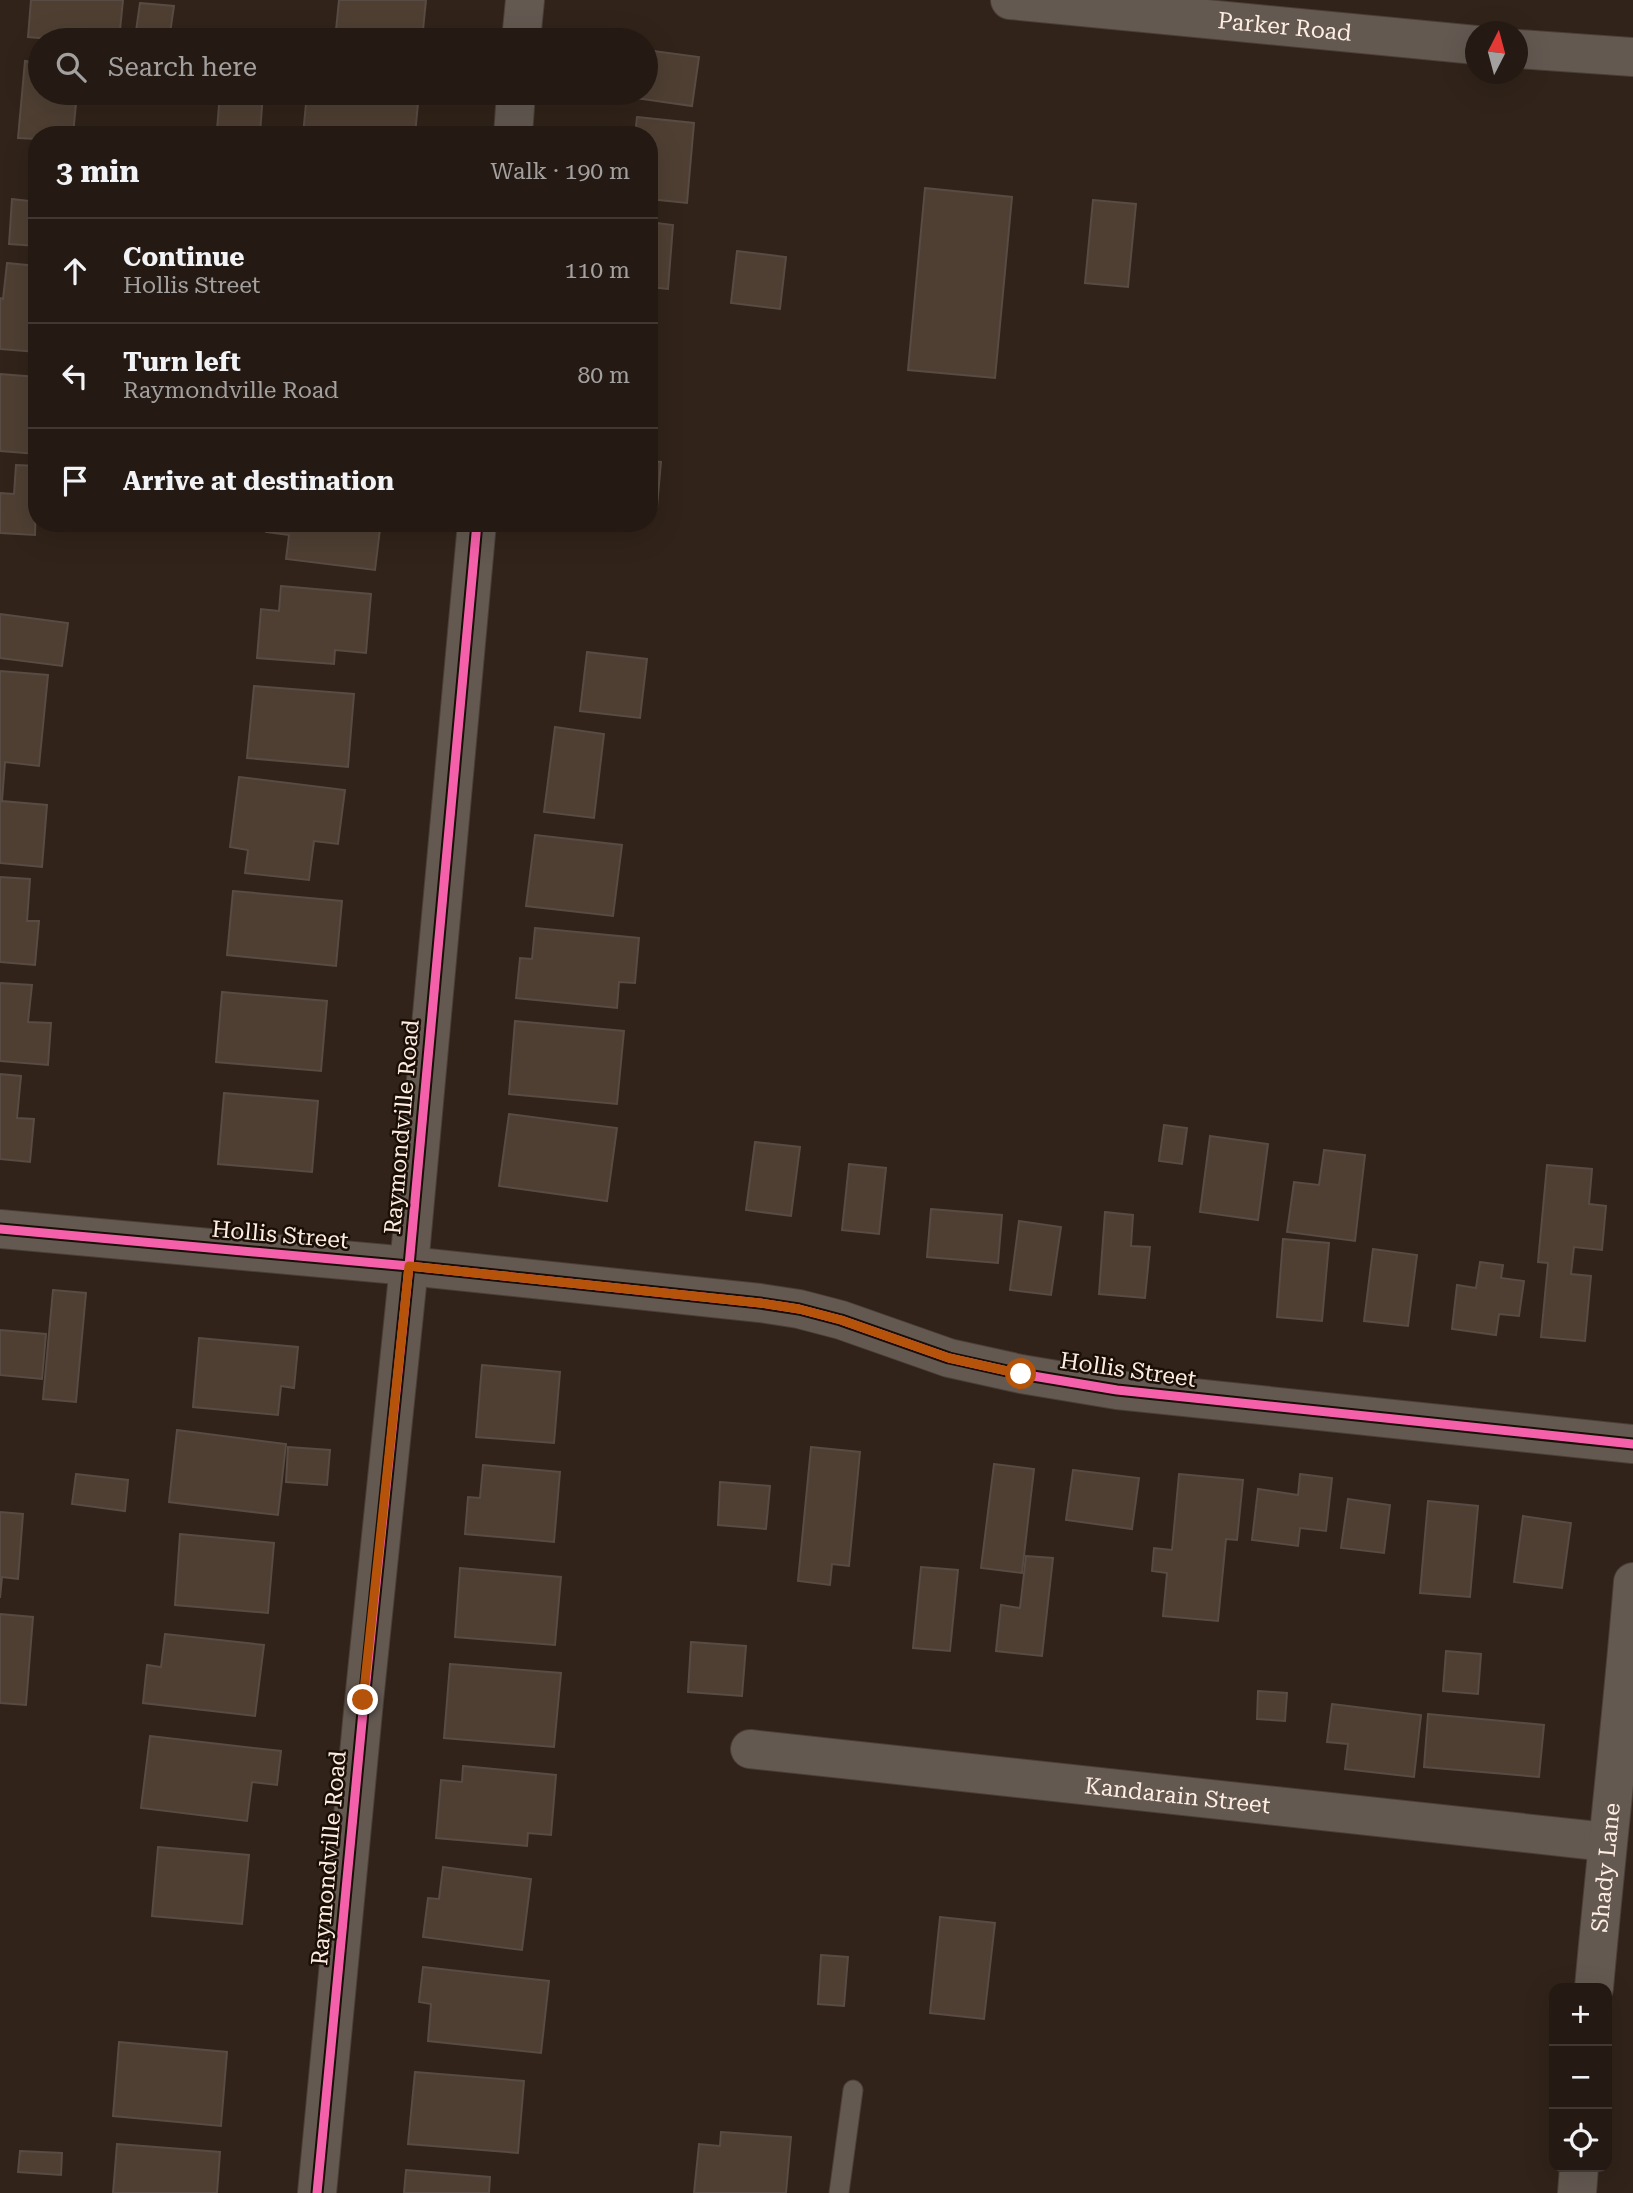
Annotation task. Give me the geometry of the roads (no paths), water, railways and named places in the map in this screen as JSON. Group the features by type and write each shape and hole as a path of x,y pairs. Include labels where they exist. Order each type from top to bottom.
{"street":[{"path":"522,28 525,0"},
{"name":"Parker Road","path":"1010,0 1103,5 1465,45"},
{"path":"1528,49 1633,57"},
{"path":"514,126 515,105"},
{"name":"Raymondville Road","path":"317,2193 363,1700 409,1266 476,532"},
{"name":"Hollis Street","path":"0,1228 409,1266 760,1303 799,1309 841,1320 949,1358 1021,1374 1117,1390 1633,1444"},
{"name":"Shady Lane","path":"1594,1983 1607,1842 1626,1739 1633,1582"},
{"name":"Kandarain Street","path":"750,1749 1607,1842"},
{"path":"1577,2193 1579,2172"}],"lane":[{"path":"839,2193 853,2090"}]}
